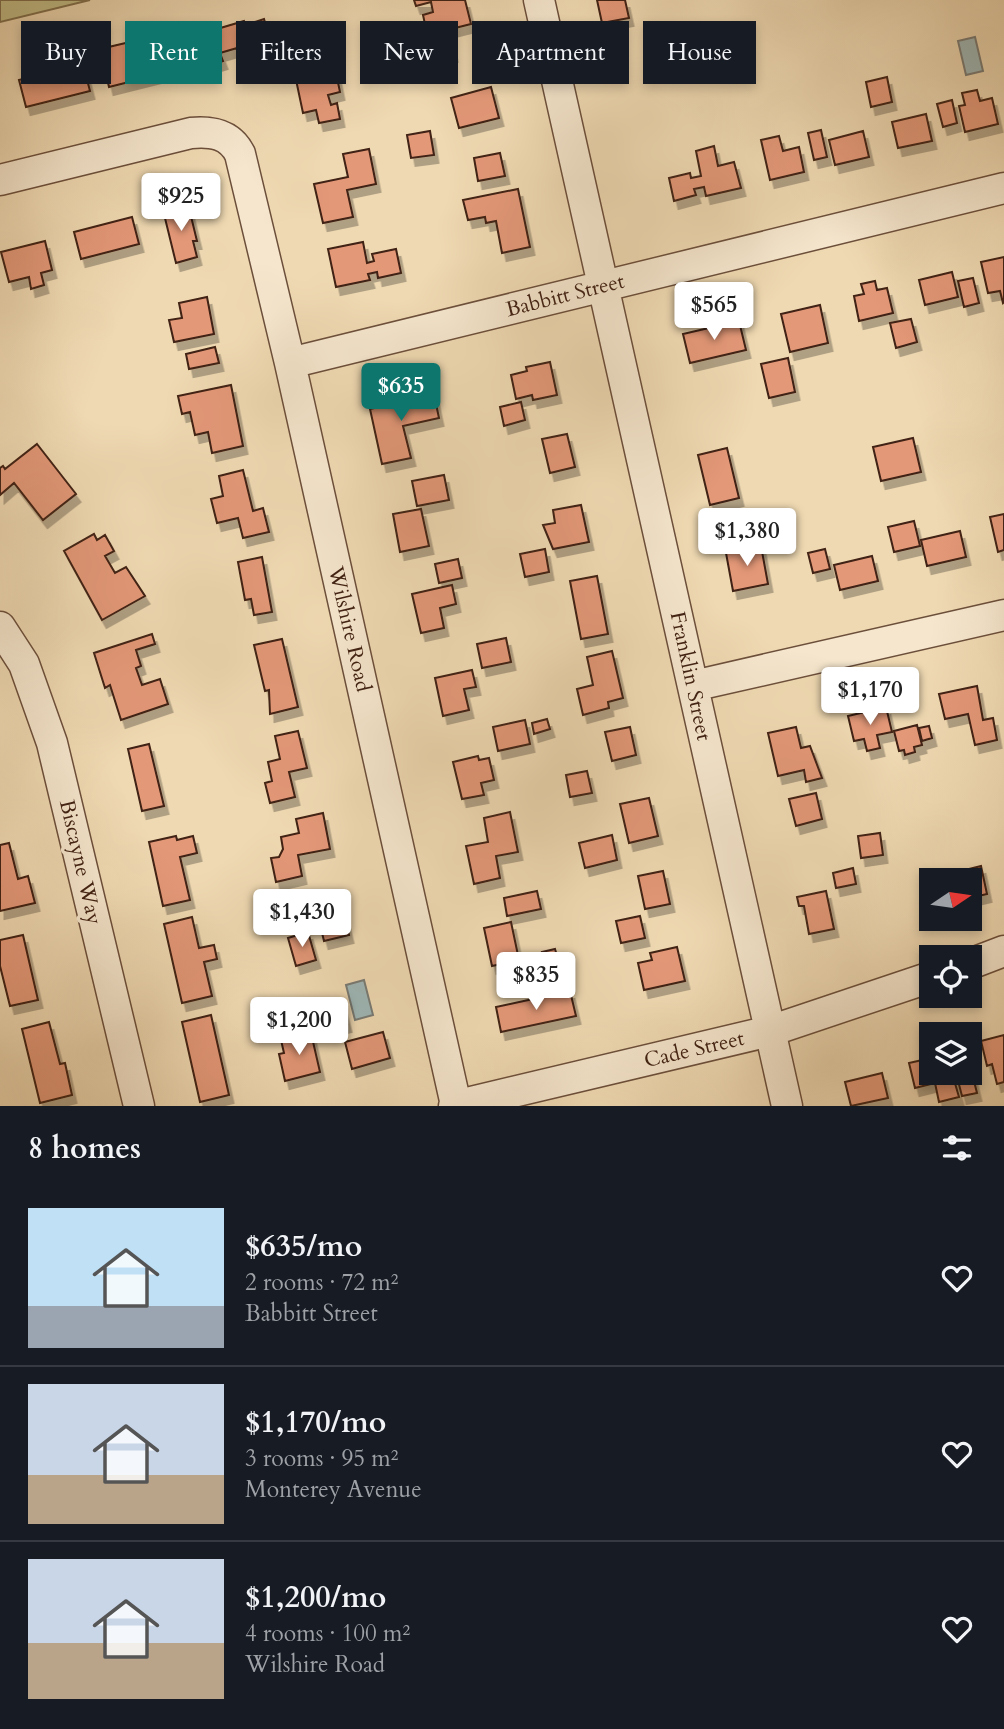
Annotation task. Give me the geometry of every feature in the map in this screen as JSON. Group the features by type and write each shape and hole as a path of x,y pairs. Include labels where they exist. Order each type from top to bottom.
{"street":[{"name":"Franklin Street","path":"539,0 605,285 786,1106"},
{"name":"Wilshire Road","path":"0,180 204,132 220,135 234,143 240,154 290,363 455,1106"},
{"name":"Babbitt Street","path":"290,363 1004,188"},
{"path":"693,686 1004,615"},
{"name":"Biscayne Way","path":"0,627 24,664 52,743 139,1106"},
{"path":"982,959 1004,951"},
{"name":"Cade Street","path":"455,1106 769,1031 919,981"}],"shaded area":[{"path":"0,0 90,0 0,22"}],"water":[{"path":"975,37 983,71 966,75 958,41"},
{"path":"364,980 373,1015 355,1020 346,985"}],"building":[{"path":"414,0 465,0 471,24 458,27 458,21 424,21 423,15 433,12 431,2 416,6"},
{"path":"597,0 625,0 629,18 602,21"},
{"path":"236,23 236,48 222,52 222,28"},
{"path":"125,43 125,83 109,87 108,84 111,84 111,46"},
{"path":"887,77 892,102 871,107 866,82"},
{"path":"19,80 21,84 88,84 90,91 26,107"},
{"path":"297,84 338,84 340,92 328,95 331,105 337,103 340,119 319,123 316,110 303,113"},
{"path":"491,87 499,118 459,128 451,98"},
{"path":"977,90 980,101 992,98 998,124 965,132 959,106 965,105 962,93"},
{"path":"952,100 957,123 943,127 937,104"},
{"path":"926,114 932,141 898,148 892,122"},
{"path":"821,130 827,157 814,160 808,133"},
{"path":"430,131 434,155 411,158 407,135"},
{"path":"863,131 869,157 835,165 829,140"},
{"path":"779,136 783,151 799,147 804,172 770,180 761,140"},
{"path":"714,146 718,166 734,162 741,188 706,196 704,187 694,189 696,195 674,201 669,178 690,173 691,178 701,176 696,151"},
{"path":"369,149 376,184 347,190 353,217 323,223 314,184 348,177 343,154"},
{"path":"500,153 505,176 478,181 474,158"},
{"path":"518,189 530,247 502,253 496,221 486,223 485,217 468,220 463,200"},
{"path":"188,204 197,241 193,241 197,257 176,263 163,210"},
{"path":"132,217 139,244 81,259 74,232"},
{"path":"45,241 52,270 41,273 44,285 31,289 29,277 9,282 1,252"},
{"path":"363,242 367,263 374,261 372,254 396,249 401,273 378,278 377,272 368,274 370,280 336,287 328,249"},
{"path":"1004,257 1003,303 1000,291 988,293 981,262"},
{"path":"952,272 958,297 925,305 919,280"},
{"path":"973,278 979,303 964,307 958,281"},
{"path":"875,281 877,290 887,288 893,313 859,321 854,296 864,294 861,284"},
{"path":"207,297 214,334 174,342 169,320 182,318 179,303"},
{"path":"820,305 828,343 790,352 781,314"},
{"path":"911,319 917,342 896,348 890,323"},
{"path":"739,321 746,350 690,363 683,334"},
{"path":"215,347 219,363 189,369 186,354"},
{"path":"788,358 795,392 769,398 761,364"},
{"path":"550,362 557,395 533,400 532,395 516,399 511,375 527,371 526,367"},
{"path":"231,385 243,446 212,453 208,432 195,435 190,412 182,414 178,396"},
{"path":"433,390 439,418 403,426 411,458 382,464 370,409 396,403 395,398"},
{"path":"521,402 525,420 504,426 500,407"},
{"path":"567,434 575,467 550,473 542,439"},
{"path":"913,438 921,472 881,481 873,447"},
{"path":"37,444 76,494 43,520 14,483 0,495 0,468 3,466 5,469"},
{"path":"727,448 739,498 710,505 698,455"},
{"path":"243,470 253,511 263,508 269,532 243,538 238,518 217,523 211,499 223,496 219,476"},
{"path":"444,475 449,500 417,506 412,481"},
{"path":"581,505 589,542 553,549 543,525 555,523 553,510"},
{"path":"421,509 429,546 400,552 393,514"},
{"path":"1004,514 1004,550 998,552 990,517"},
{"path":"914,521 920,546 894,552 888,527"},
{"path":"960,531 966,557 927,566 921,540"},
{"path":"94,534 97,540 105,535 114,551 105,556 115,573 126,567 145,596 102,620 64,551"},
{"path":"761,546 768,584 733,591 726,553"},
{"path":"545,549 549,572 525,577 520,554"},
{"path":"825,549 830,569 813,573 808,553"},
{"path":"872,556 878,581 840,590 834,565"},
{"path":"262,557 272,612 254,615 251,599 245,600 238,562"},
{"path":"458,559 462,578 439,583 435,564"},
{"path":"597,576 608,634 581,639 570,581"},
{"path":"452,585 456,604 440,608 444,628 421,633 412,594"},
{"path":"152,634 155,644 136,650 141,666 136,668 142,685 160,679 168,704 121,720 110,685 105,688 94,653"},
{"path":"506,638 511,662 482,668 477,644"},
{"path":"282,639 298,707 270,714 269,690 265,691 254,645"},
{"path":"612,651 623,698 608,702 609,708 583,715 577,689 593,685 587,657"},
{"path":"472,670 476,687 464,689 469,710 443,716 435,678"},
{"path":"977,686 983,720 993,718 997,740 975,745 968,714 945,719 939,694"},
{"path":"886,707 892,732 877,735 880,748 867,751 864,739 854,741 848,716"},
{"path":"547,719 550,729 534,734 532,723"},
{"path":"525,720 530,744 498,751 493,727"},
{"path":"917,725 922,745 914,747 915,752 905,755 904,750 899,751 894,731"},
{"path":"929,726 932,738 922,741 919,728"},
{"path":"630,727 636,755 612,761 605,732"},
{"path":"796,727 801,748 810,746 822,778 806,782 804,770 778,776 768,733"},
{"path":"298,731 307,768 289,772 295,797 270,803 265,783 272,781 268,762 280,759 275,736"},
{"path":"149,744 164,806 142,811 128,749"},
{"path":"478,756 479,760 489,758 494,780 481,783 484,795 462,799 453,762"},
{"path":"587,771 592,793 570,797 566,775"},
{"path":"816,793 822,819 796,826 789,799"},
{"path":"649,798 658,836 629,843 620,804"},
{"path":"510,812 518,852 496,856 500,878 474,884 466,846 488,842 484,818"},
{"path":"323,813 330,849 298,855 302,876 276,882 271,858 279,857 283,849 281,837 299,833 296,819"},
{"path":"880,833 883,855 861,858 858,836"},
{"path":"612,835 617,860 585,868 579,843"},
{"path":"176,836 177,840 193,836 197,853 180,857 190,900 163,906 149,842"},
{"path":"9,843 18,879 28,876 35,903 0,911 0,845"},
{"path":"853,868 856,884 836,888 833,873"},
{"path":"663,871 670,904 645,909 638,876"},
{"path":"982,871 987,894 982,895"},
{"path":"537,891 541,909 507,916 504,898"},
{"path":"826,891 834,929 809,934 804,906 799,906 797,897"},
{"path":"340,898 349,935 324,941 315,904"},
{"path":"640,916 645,938 621,943 616,921"},
{"path":"192,917 199,948 214,945 217,959 204,962 212,996 182,1003 164,924"},
{"path":"511,922 519,960 492,966 484,928"},
{"path":"308,932 316,960 296,966 288,938"},
{"path":"23,935 38,1000 10,1006 0,966 0,940"},
{"path":"677,947 685,981 644,990 638,963 652,960 650,953"},
{"path":"555,949 558,959 545,962 542,952"},
{"path":"570,991 576,1016 501,1032 496,1007"},
{"path":"342,1005 347,1024 325,1029 320,1010"},
{"path":"211,1015 229,1095 200,1102 182,1022"},
{"path":"49,1022 60,1064 65,1063 72,1095 40,1103 22,1029"},
{"path":"383,1032 390,1058 352,1069 345,1042"},
{"path":"311,1033 320,1072 285,1081 279,1054 284,1053 281,1040"},
{"path":"1004,1035 1004,1082 997,1084 992,1064 987,1066 982,1041"},
{"path":"919,1061 919,1085 927,1085 915,1088 909,1063"},
{"path":"882,1073 888,1098 851,1106 845,1082"},
{"path":"935,1085 956,1085 959,1097 939,1102"},
{"path":"959,1085 975,1085 977,1093 962,1096"}]}
